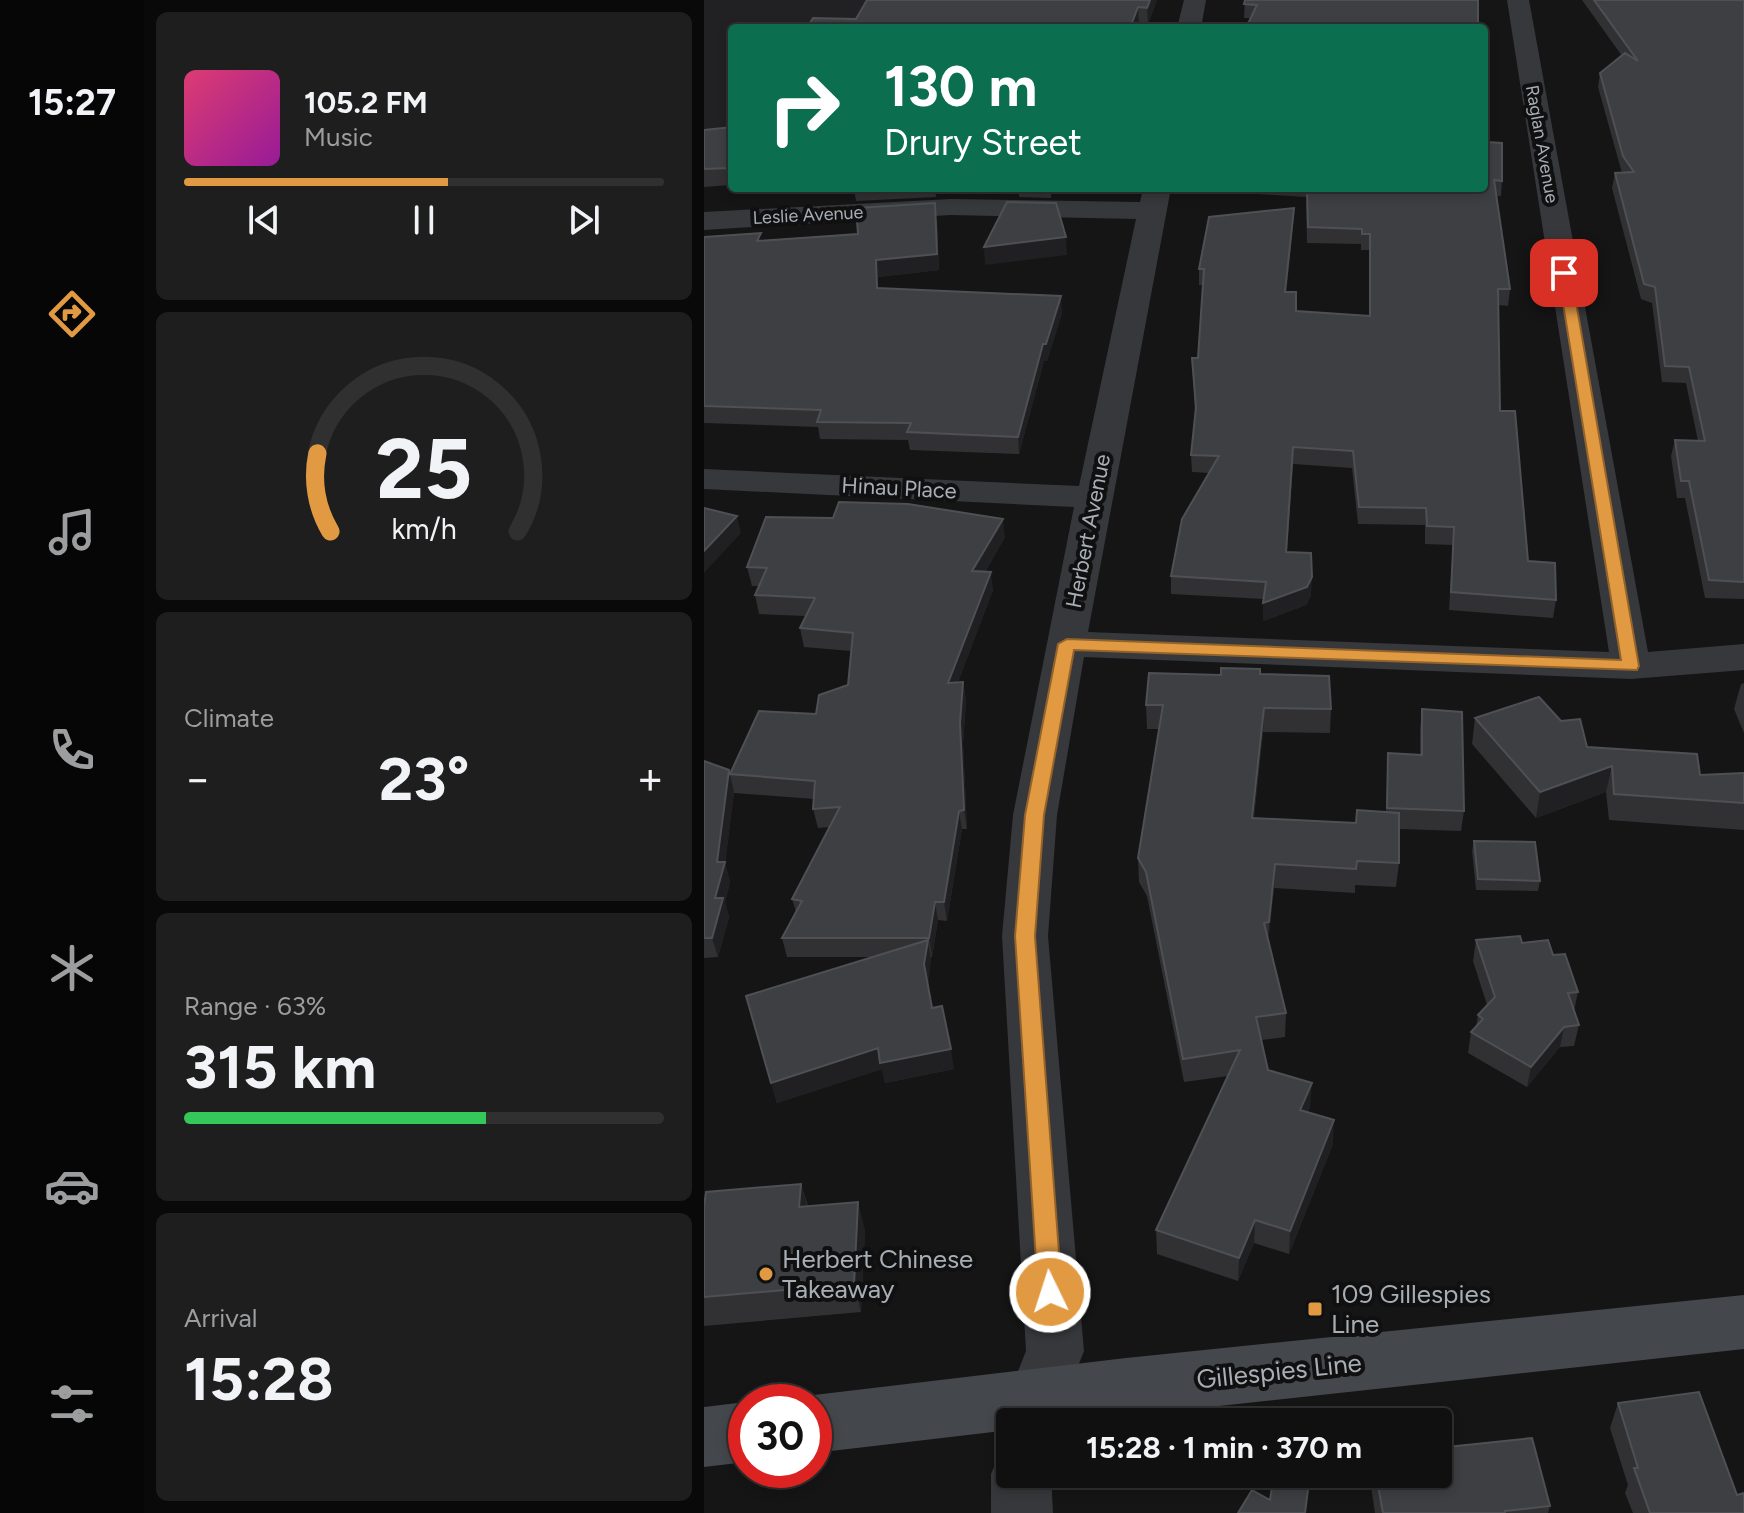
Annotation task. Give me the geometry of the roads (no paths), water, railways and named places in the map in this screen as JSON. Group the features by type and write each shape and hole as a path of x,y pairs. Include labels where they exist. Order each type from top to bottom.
{"street":[{"path":"1190,24 1195,0"},
{"name":"Raglan Avenue","path":"1518,0 1631,666"},
{"name":"Leslie Avenue","path":"704,221 951,207 1154,200"},
{"name":"Herbert Avenue","path":"1032,1408 1055,1351 1025,936 1035,815 1094,497 1154,200"},
{"name":"Hinau Place","path":"704,479 1094,497"},
{"path":"1067,644 1631,666 1744,657"},
{"name":"Gillespies Line","path":"1047,1408 1744,1322"},
{"name":"Gillespies Line","path":"832,1423 996,1412"},
{"path":"704,1437 728,1434"},
{"path":"1021,1488 1022,1513"}],"place":[{"name":"Herbert Chinese Takeaway","path":"766,1274"},
{"name":"109 Gillespies Line","path":"1315,1309"}]}
